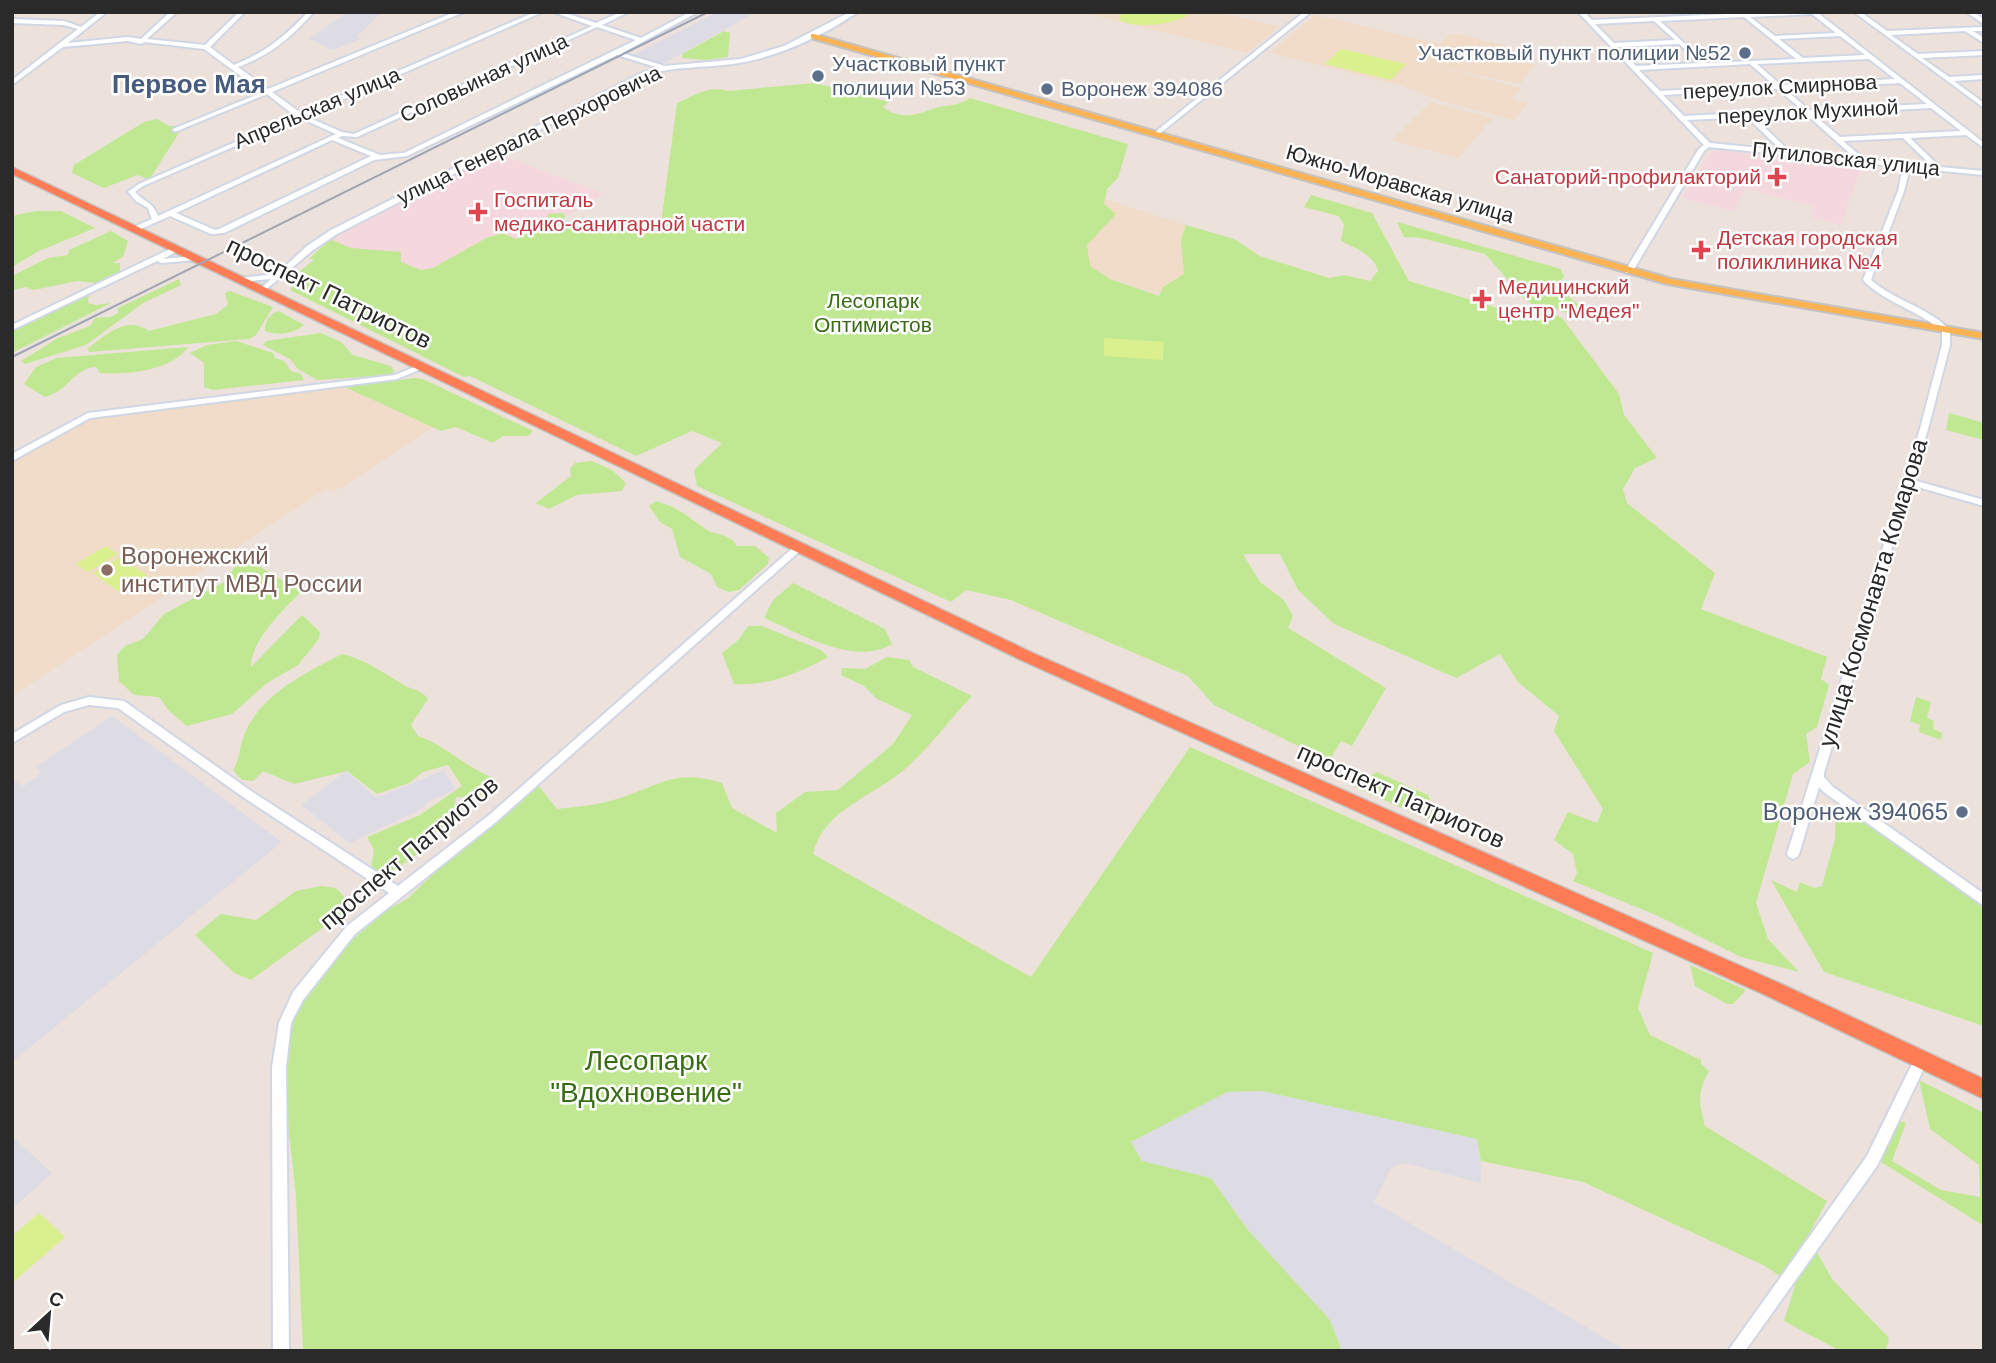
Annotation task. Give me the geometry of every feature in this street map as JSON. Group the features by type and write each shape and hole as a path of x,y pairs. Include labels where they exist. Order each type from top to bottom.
{"highway":[{"name":"проспект Патриотов","path":"12,170 1028,657 1770,988 1984,1089"}],"main road":[{"name":"Южно-Моравская улица","path":"814,36 1629,271 1680,284 1984,335"}],"street":[{"path":"46,23 61,12"},
{"path":"12,83 104,12"},
{"path":"141,41 174,12"},
{"path":"206,47 242,12"},
{"path":"233,68 265,56 311,12"},
{"path":"175,130 461,12"},
{"name":"Апрельская улица","path":"156,219 151,207 138,200 131,192 540,12"},
{"path":"556,12 641,40"},
{"path":"569,16 578,12"},
{"name":"Соловьиная улица","path":"134,230 341,134 366,133 626,12"},
{"path":"170,213 214,232 221,231 374,158 405,155 617,53 695,12"},
{"name":"улица Генерала Перхоровича","path":"262,291 310,247 334,232 663,66 758,58 814,36 855,12"},
{"path":"1156,134 1308,12"},
{"path":"1581,12 1708,145 1701,150 1629,271"},
{"path":"1591,22 1699,15 1746,16 1814,12 1984,146"},
{"path":"1857,12 1983,105"},
{"path":"1969,12 1984,22"},
{"path":"1746,16 1801,60"},
{"path":"1655,19 1704,64"},
{"path":"12,21 64,23 83,29"},
{"path":"1886,33 1984,29"},
{"path":"1967,30 1984,41"},
{"path":"1774,38 1841,34"},
{"path":"38,63 84,46 118,39 206,47 300,116 341,134"},
{"path":"1613,45 1679,41"},
{"path":"61,45 84,46"},
{"path":"617,53 663,66"},
{"path":"1918,56 1984,53"},
{"path":"1635,68 1870,57"},
{"path":"1751,62 1841,139 1861,160"},
{"path":"1948,79 1984,78"},
{"name":"переулок Смирнова","path":"1659,93 1900,80"},
{"name":"переулок Мухиной","path":"1684,118 1932,106"},
{"path":"1749,115 1786,152"},
{"path":"1841,139 1967,133"},
{"path":"1905,136 1939,169"},
{"path":"332,138 374,153 377,156 374,158"},
{"name":"Путиловская улица","path":"1708,145 1984,173"},
{"path":"1907,165 1901,191 1867,280 1876,289 1937,320 1946,330"},
{"path":"142,266 155,256 162,242"},
{"path":"12,328 177,249"},
{"path":"142,266 195,258"},
{"path":"239,280 279,276"},
{"name":"улица Космонавта Комарова","path":"1793,855 1907,481 1946,345 1946,330"},
{"path":"12,458 88,416 397,377 422,368"},
{"path":"1907,481 1984,503"},
{"name":"проспект Патриотов","path":"281,1351 279,1067 285,1023 298,996 319,965 351,930 492,819 798,548"},
{"path":"12,740 61,709 89,701 120,704 247,794 398,892"},
{"path":"1818,773 1829,790 1984,901"},
{"path":"1737,1351 1871,1161 1921,1060"}],"shaded area":[{"path":"348,12 382,12 357,37 361,39 333,50 309,39"},
{"path":"717,12 756,12 663,64 631,56"},
{"path":"1081,12 1218,12 1280,27 1248,53"},
{"path":"1315,15 1440,44 1452,33 1512,47 1503,58 1535,65 1520,84 1422,63 1522,88 1512,99 1528,103 1515,120 1444,102 1399,85 1269,53"},
{"path":"1431,102 1493,118 1458,158 1392,140"},
{"name":"Cанаторий-профилакторий","path":"1717,150 1862,165 1841,225 1811,217 1814,206 1746,189 1734,211 1682,198 1710,152"},
{"name":"Госпиталь медико-санитарной части","path":"496,153 604,194 445,288 330,240"},
{"path":"1098,197 1186,225 1181,240 1185,280 1168,298 1069,265"},
{"name":"Воронежский институт МВД России","path":"345,387 433,427 344,486 332,492 326,489 12,696 12,460 88,417"},
{"path":"112,716 282,842 12,1062 12,780 24,786 42,773 36,767"},
{"path":"444,770 455,789 430,801 419,810 350,843 301,805 346,771 376,798"},
{"path":"1262,1091 1477,1139 1481,1183 1405,1163 1391,1168 1374,1202 1627,1351 1342,1351 1330,1320 1248,1230 1211,1178 1142,1161 1131,1142 1227,1092"},
{"path":"12,1136 52,1173 12,1209"}],"green space":[{"path":"1187,12 1188,15 1174,21 1144,25 1119,20 1121,14"},
{"path":"724,31 730,33 728,57 706,60 682,58 682,54"},
{"path":"1341,49 1406,64 1391,80 1325,64"},
{"name":"Лесопарк Оптимистов","path":"815,83 889,102 883,107 900,115 920,113 970,98 1128,144 1118,178 1107,189 1104,204 1116,214 1087,245 1090,266 1110,279 1159,296 1163,287 1184,274 1181,240 1186,225 1234,239 1260,256 1329,278 1344,275 1370,281 1378,271 1376,265 1363,253 1341,241 1344,224 1338,216 1304,207 1311,195 1372,213 1409,281 1507,311 1524,307 1540,308 1562,318 1619,394 1624,415 1657,458 1635,468 1623,489 1627,503 1715,573 1701,609 1827,657 1821,679 1829,685 1817,727 1806,734 1810,762 1793,774 1756,903 1768,939 1799,972 1741,957 1658,916 1573,881 1577,873 1573,854 1554,840 1568,812 1597,823 1603,809 1554,731 1559,716 1518,682 1500,654 1456,678 1334,624 1298,590 1280,554 1243,554 1260,582 1284,600 1293,616 1288,628 1386,688 1352,746 1341,741 1329,761 1214,705 1188,676 1011,600 966,590 951,602 697,486 694,470 722,443 692,431 636,456 470,376 464,377 290,290 302,274 300,271 314,260 309,259 330,239 351,248 401,252 401,262 421,270 433,268 486,238 502,233 516,239 548,221 548,214 564,213 565,218 560,222 577,228 661,223 677,103 715,89 728,91"},
{"path":"157,119 169,126 184,125 149,180 138,175 104,188 72,173 74,165 144,122"},
{"path":"36,211 61,211 95,228 37,252 12,267 12,216"},
{"path":"1397,222 1561,269 1564,278 1560,281 1563,292 1584,309 1579,318 1547,305 1532,304 1511,290 1510,282 1485,254 1421,238 1404,237"},
{"path":"111,231 128,241 123,257 112,263 120,263 120,271 95,283 77,281 34,290 26,287 12,290 12,276 48,258 68,255 69,250"},
{"path":"179,279 181,285 143,303 86,345 25,364 21,361 58,338 90,326 95,318 110,317 118,313 118,308"},
{"path":"230,291 273,307 256,335 249,339 89,352 88,348 117,328 133,325 149,331 216,314 228,305 225,293"},
{"path":"89,294 88,303 111,303 12,353 12,332"},
{"path":"279,311 304,325 285,333 265,331 268,318"},
{"path":"321,333 341,342 353,355 391,366 394,371 391,375 317,380 298,369 290,359 263,345 266,341"},
{"path":"1104,338 1164,342 1163,360 1104,356"},
{"path":"236,341 273,353 275,358 284,361 291,371 301,374 304,380 213,390 204,387 204,363 190,353 207,345"},
{"path":"188,347 171,361 148,370 100,373 96,367 88,369 60,390 45,397 24,384 36,367 57,358"},
{"path":"423,379 533,431 528,436 503,436 493,443 456,427 441,431 345,387"},
{"path":"1949,413 1984,423 1984,440 1946,430"},
{"path":"592,461 612,470 626,483 622,491 577,495 549,509 536,503 571,476 570,469 575,463"},
{"path":"656,501 677,509 708,530 730,538 737,546 755,546 769,558 768,564 739,590 728,592 717,587 711,574 680,557 672,529 660,522 649,506"},
{"path":"106,546 118,554 88,572 76,564"},
{"path":"120,557 149,577 122,594 93,573"},
{"path":"254,563 301,592 262,636 252,657 251,667 302,615 320,632 319,639 298,665 267,683 232,714 187,726 169,711 159,697 134,695 119,681 117,655 125,646 143,639 164,614 224,582 237,564"},
{"path":"793,583 885,629 892,644 861,652 844,650 810,639 764,618 773,600"},
{"path":"748,626 762,626 821,650 828,657 782,678 759,683 734,684 722,653 738,640"},
{"path":"342,654 367,663 423,694 428,699 411,725 418,736 492,777 489,790 485,794 456,797 452,820 428,838 422,851 391,872 371,869 374,850 367,837 420,815 462,786 448,765 423,772 409,783 377,794 347,771 294,784 263,771 253,781 242,780 233,770 245,733 262,707 286,686"},
{"name":"Лесопарк \"Вдохновение\"","path":"887,657 909,660 913,667 972,696 906,768 839,814 819,838 813,854 1031,977 1190,747 1653,953 1638,1008 1650,1035 1701,1060 1701,1064 1709,1071 1702,1085 1700,1098 1705,1126 1827,1201 1808,1236 1832,1279 1889,1338 1886,1351 1840,1351 1784,1321 1795,1286 1765,1266 1583,1182 1481,1161 1477,1139 1262,1091 1227,1092 1131,1142 1142,1161 1211,1178 1248,1230 1330,1320 1342,1351 303,1351 296,1196 284,1088 288,1036 306,992 344,947 387,910 407,899 456,852 537,784 557,809 606,802 675,779 704,778 722,783 732,808 777,833 776,813 805,792 838,790 893,744 912,715 877,699 864,686 841,675 842,668 865,669"},
{"path":"1916,697 1931,702 1927,718 1934,721 1933,729 1942,733 1941,740 1919,732 1920,725 1910,721"},
{"path":"1377,772 1428,795 1439,824 1354,787"},
{"path":"1845,802 1984,902 1984,1026 1824,972 1771,880 1797,892 1800,882 1814,888 1822,886 1835,839 1836,810"},
{"path":"321,886 336,888 348,901 343,913 251,980 234,973 195,935 221,914 256,920 296,891"},
{"path":"1690,965 1746,990 1733,1004 1727,1004 1695,986"},
{"path":"1919,1080 1984,1113 1984,1226 1881,1162 1898,1120 1906,1123 1892,1161 1941,1190 1980,1197 1979,1165 1930,1129"},
{"path":"39,1213 65,1237 12,1283 12,1236"}],"railway":[{"path":"12,357 708,12"}],"place":[{"name":"Участковый пункт полиции №52","path":"1745,53"},
{"name":"Участковый пункт полиции №53","path":"818,76"},
{"name":"Воронеж 394086","path":"1047,89"},
{"name":"Cанаторий-профилакторий","path":"1777,177"},
{"name":"Госпиталь медико-санитарной части","path":"478,212"},
{"name":"Детская городская поликлиника №4","path":"1701,250"},
{"name":"Медицинский центр \"Медея\"","path":"1482,299"},
{"name":"Воронежский институт МВД России","path":"107,570"},
{"name":"Воронеж 394065","path":"1962,812"}],"district":[{"name":"Первое Мая","path":"189,84"}]}
